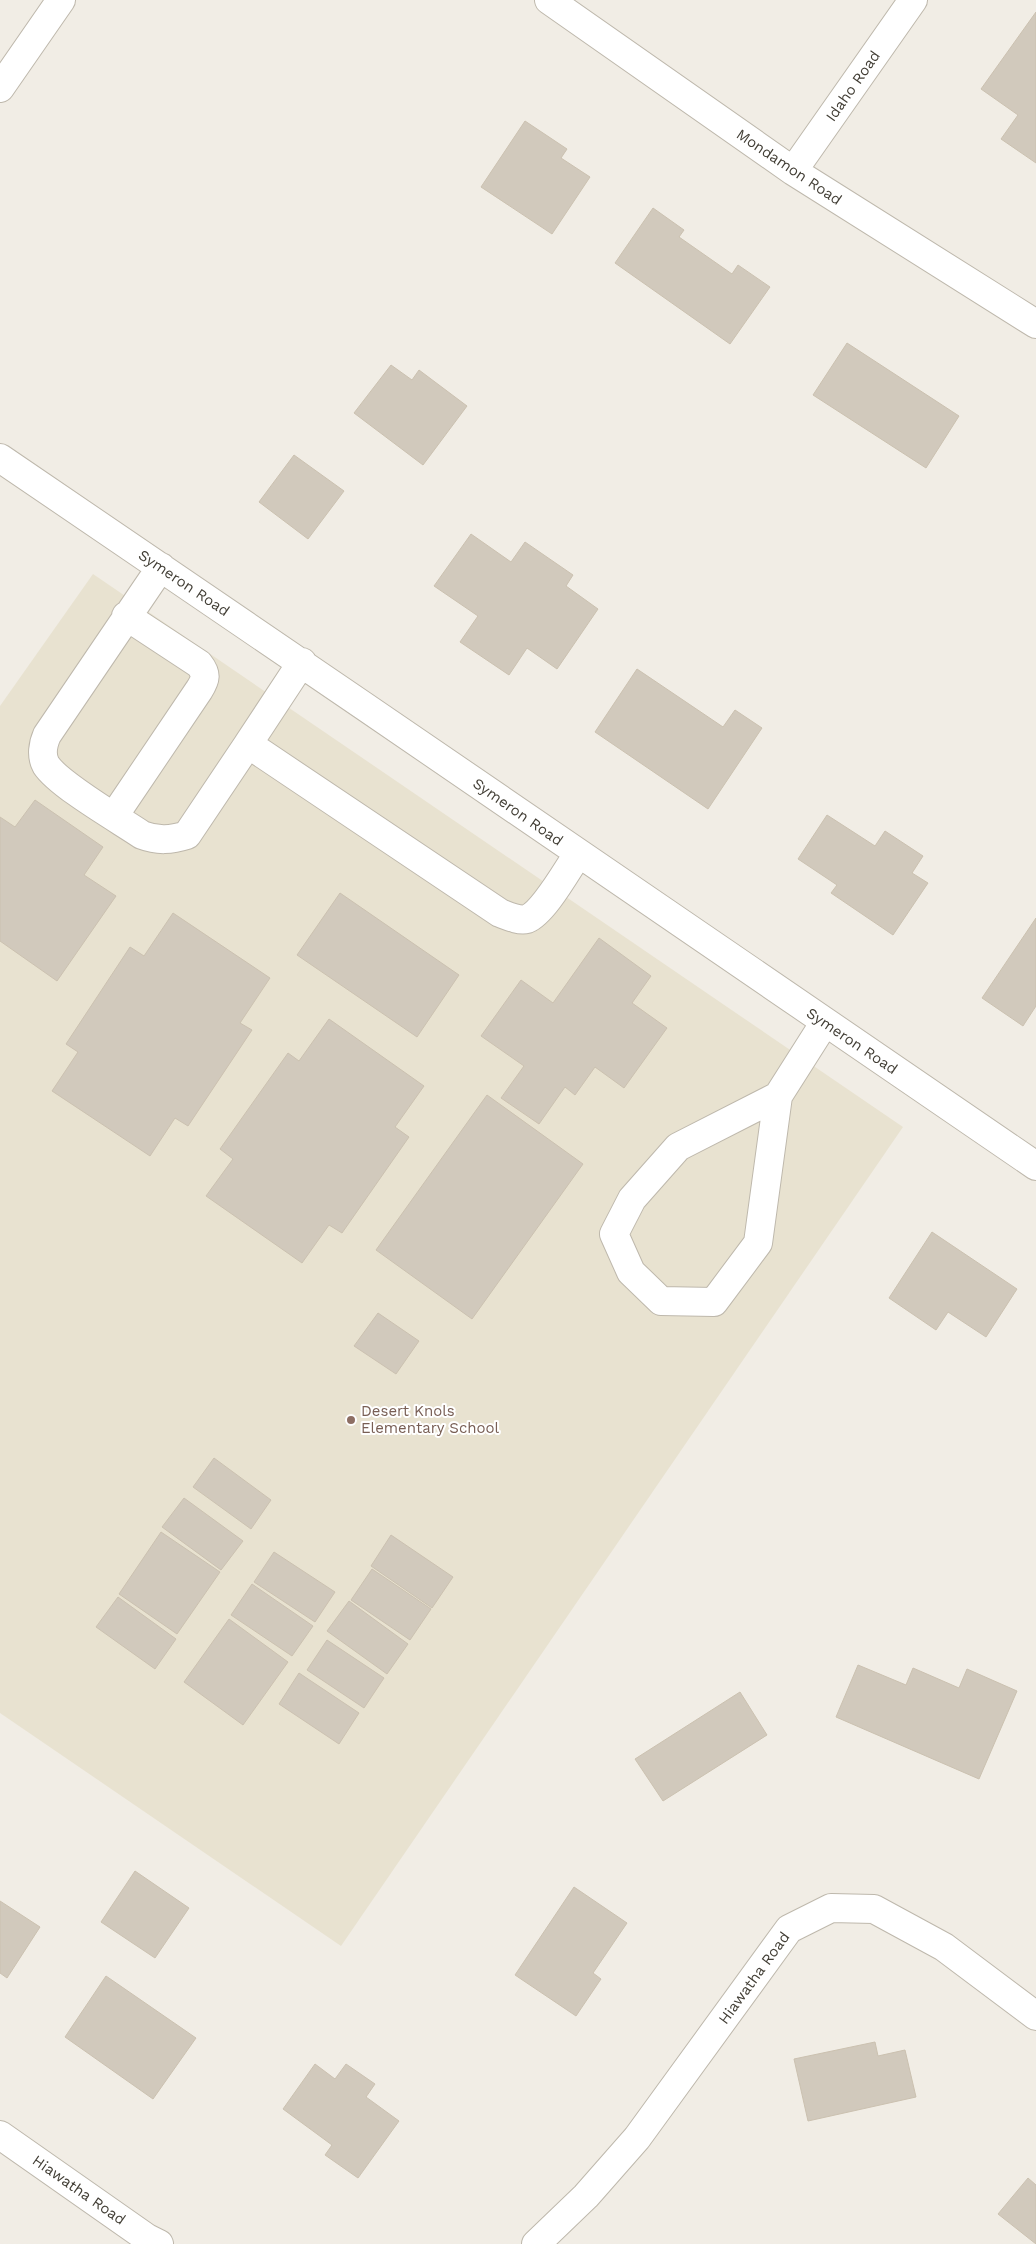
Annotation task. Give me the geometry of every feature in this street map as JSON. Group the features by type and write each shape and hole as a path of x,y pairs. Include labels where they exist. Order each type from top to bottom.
{"street":[{"path":"0,88 61,0"},
{"name":"Mondamon Road","path":"549,0 793,172 1036,324"},
{"name":"Idaho Road","path":"793,172 913,0"},
{"name":"Symeron Road","path":"0,458 302,662 578,854 1036,1166"},
{"path":"161,567 126,616 47,735 42,746 45,764 58,778 142,835 154,840 171,840 187,835 302,662"},
{"path":"114,816 199,690 205,680 206,673 199,664 126,616"},
{"path":"248,744 500,913 514,918 526,919 538,911 578,854"},
{"path":"778,1096 678,1147 632,1199 614,1234 631,1272 661,1301 714,1302 758,1243 778,1096 825,1022"},
{"name":"Hiawatha Road","path":"536,2244 586,2196 637,2138 789,1929 830,1908 874,1909 944,1947 1036,2016"},
{"name":"Hiawatha Road","path":"0,2135 147,2238 159,2244"}],"shaded area":[{"name":"Desert Knols Elementary School","path":"93,574 903,1127 341,1946 0,1713 0,706"}],"building":[{"path":"1036,12 1036,163 1001,139 1018,115 981,89"},
{"path":"525,121 567,149 561,158 590,177 552,234 481,187"},
{"path":"653,208 684,230 679,237 732,274 738,265 770,287 730,344 615,263"},
{"path":"847,343 959,416 926,468 813,395"},
{"path":"391,365 412,380 419,370 467,406 423,465 354,413"},
{"path":"294,455 344,491 308,539 259,502"},
{"path":"471,534 511,562 525,542 573,575 566,586 598,609 557,669 527,648 509,675 460,642 478,616 434,586"},
{"path":"637,669 723,727 735,710 762,728 708,809 595,732"},
{"path":"35,800 103,847 84,875 116,896 57,981 0,941 0,817 15,827"},
{"path":"827,815 875,846 885,831 923,856 912,873 928,883 893,935 831,893 837,885 798,859"},
{"path":"340,893 459,975 417,1037 297,955"},
{"path":"173,913 270,978 240,1023 252,1030 188,1126 175,1118 150,1156 52,1091 78,1052 66,1044 130,947 144,956"},
{"path":"1036,918 1036,1006 1023,1026 982,998"},
{"path":"599,938 651,976 632,1003 667,1028 624,1088 595,1067 575,1095 565,1087 539,1124 501,1098 524,1066 481,1036 521,980 553,1003"},
{"path":"329,1019 424,1086 395,1127 409,1137 342,1233 329,1225 302,1263 206,1196 233,1159 220,1149 288,1053 299,1061"},
{"path":"487,1095 583,1164 472,1319 376,1250"},
{"path":"932,1232 1017,1289 986,1337 948,1312 936,1330 889,1298"},
{"path":"378,1313 419,1341 396,1374 354,1346"},
{"path":"214,1458 271,1500 251,1529 193,1487"},
{"path":"184,1498 243,1541 221,1570 162,1527"},
{"path":"161,1532 220,1572 177,1634 119,1594"},
{"path":"391,1535 453,1577 432,1608 371,1566"},
{"path":"274,1552 335,1592 315,1622 254,1582"},
{"path":"372,1569 431,1609 410,1640 351,1600"},
{"path":"252,1584 313,1626 292,1656 231,1615"},
{"path":"118,1597 176,1639 155,1669 96,1627"},
{"path":"349,1601 408,1644 387,1674 327,1631"},
{"path":"229,1619 288,1662 243,1725 184,1682"},
{"path":"327,1640 384,1678 364,1708 307,1670"},
{"path":"858,1665 906,1685 913,1668 959,1688 967,1669 1017,1691 979,1779 836,1717"},
{"path":"299,1673 359,1713 339,1744 279,1704"},
{"path":"740,1692 767,1735 663,1801 635,1759"},
{"path":"135,1871 189,1908 155,1958 101,1922"},
{"path":"574,1887 627,1923 593,1973 601,1979 576,2016 515,1975"},
{"path":"0,1901 40,1927 7,1978 0,1973"},
{"path":"106,1976 196,2038 153,2099 65,2037"},
{"path":"875,2042 878,2056 905,2050 916,2097 808,2121 794,2059"},
{"path":"315,2064 335,2079 346,2064 375,2084 366,2097 399,2121 358,2178 325,2155 332,2145 283,2109"},
{"path":"1028,2178 1036,2185 1036,2244 998,2214"}],"place":[{"name":"Desert Knols Elementary School","path":"351,1420"}]}
